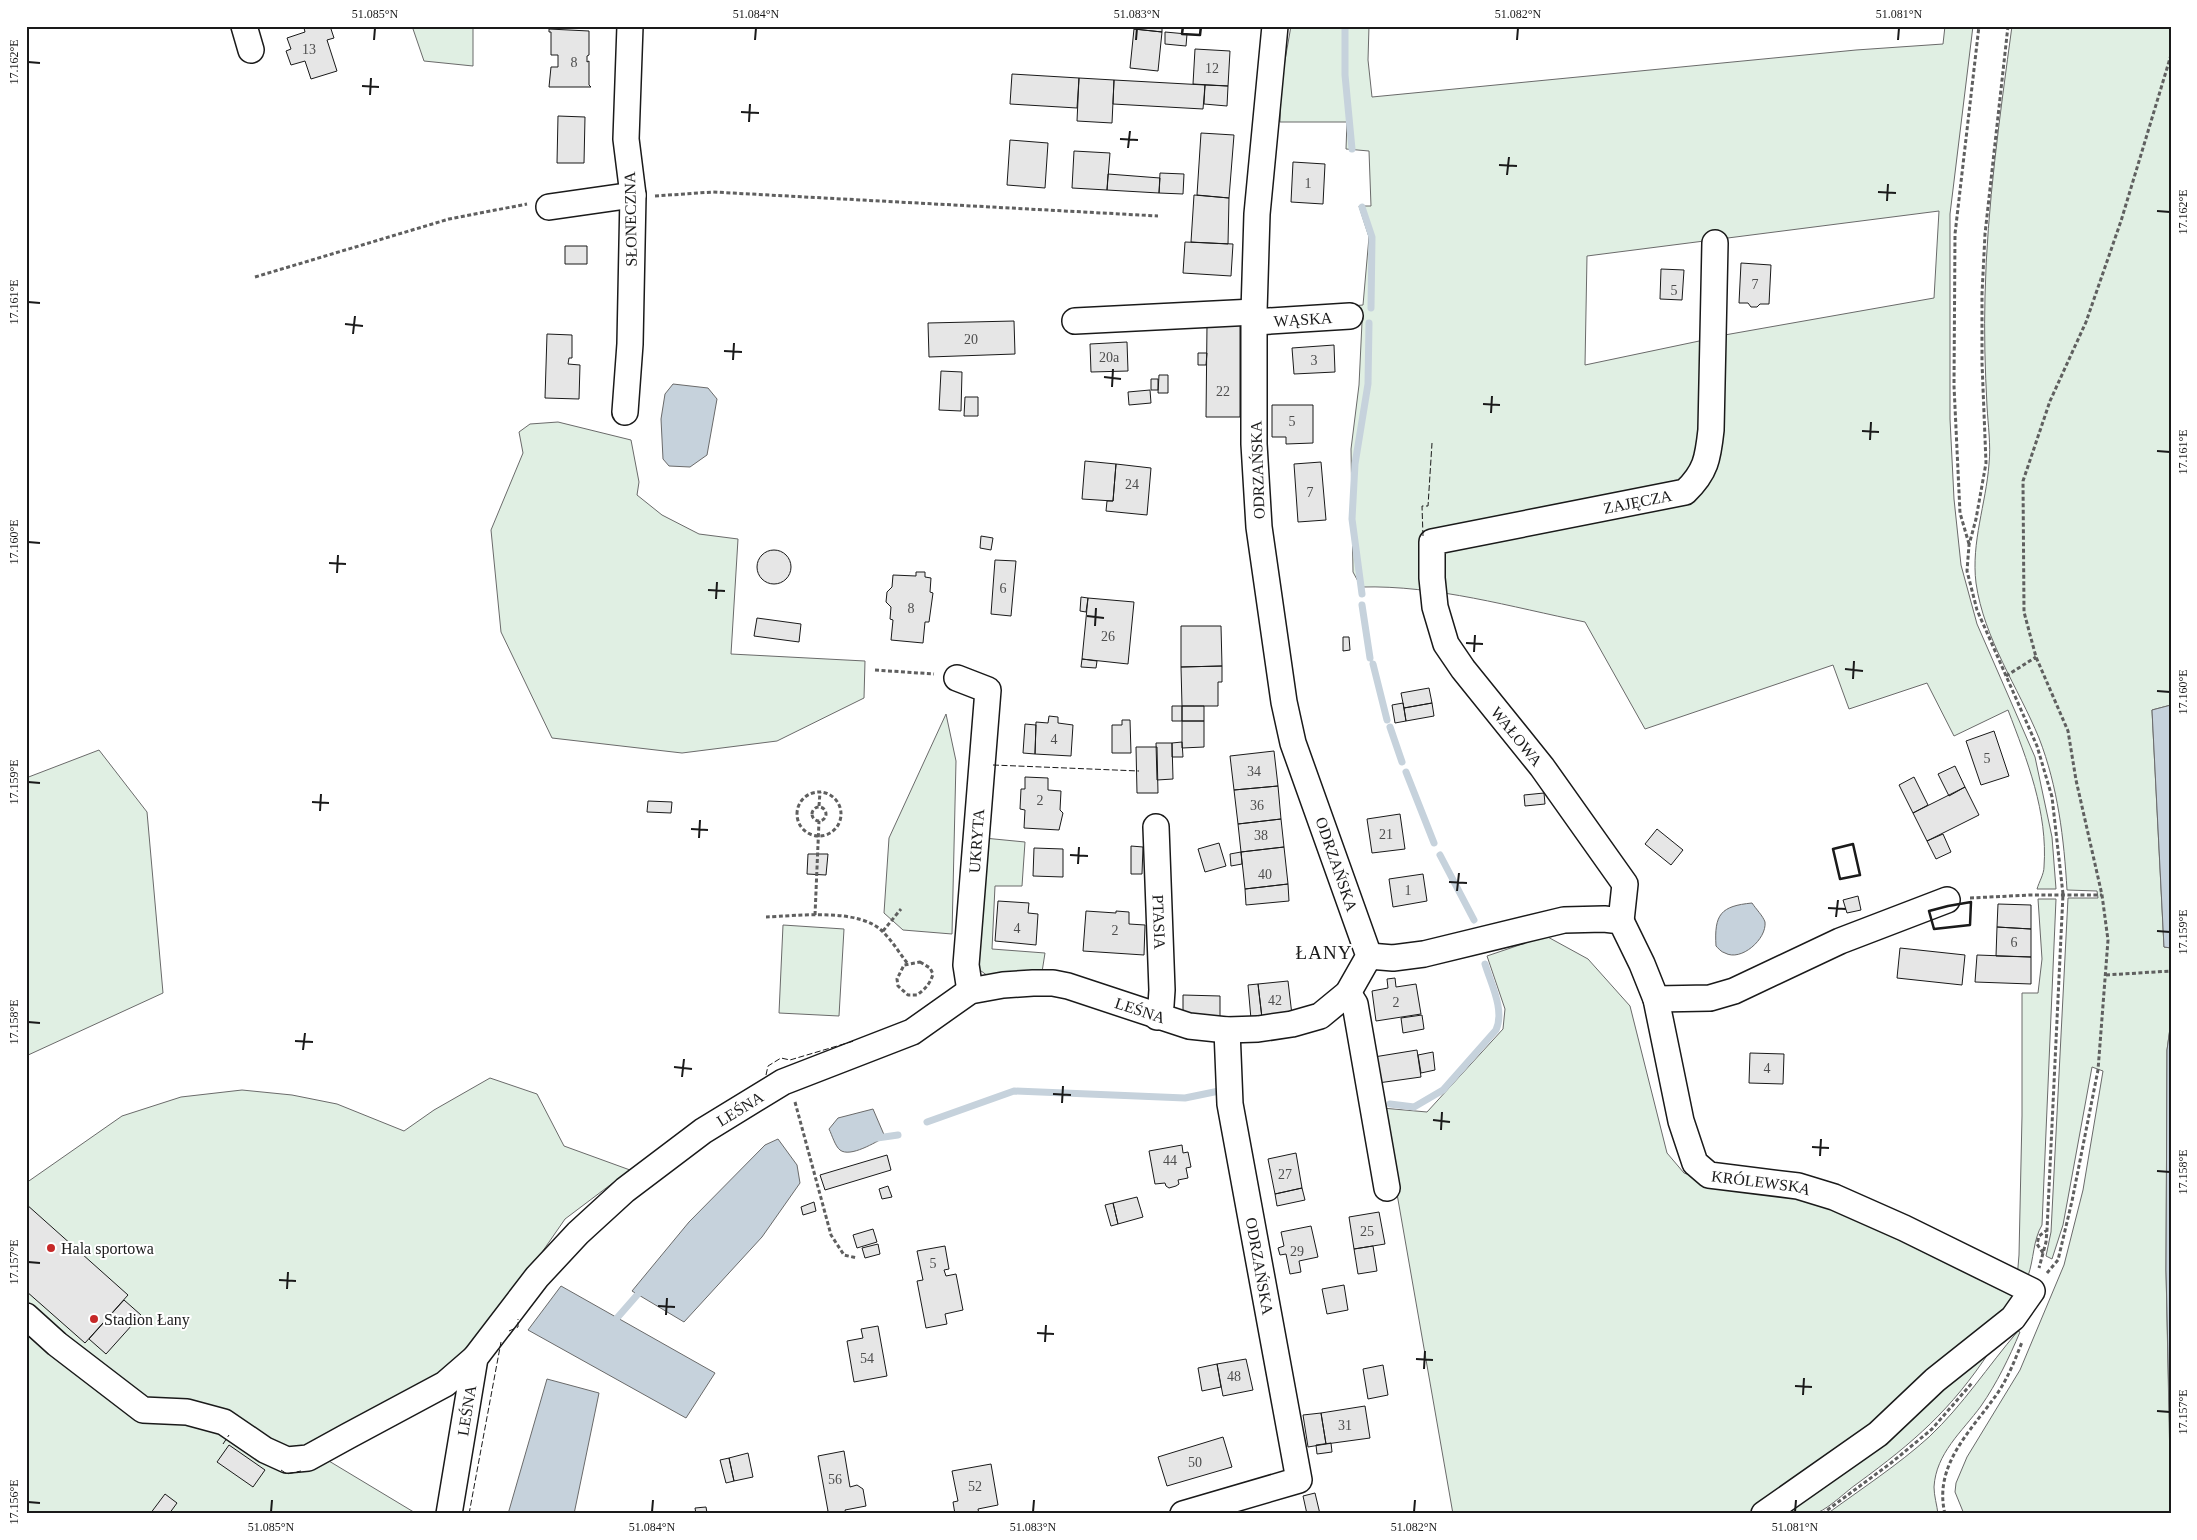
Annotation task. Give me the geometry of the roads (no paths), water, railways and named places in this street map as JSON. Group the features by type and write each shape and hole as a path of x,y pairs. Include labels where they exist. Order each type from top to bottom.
{"street":[{"path":"244,26 251,50"},
{"name":"SŁONECZNA","path":"624,412 630,344 633,195 626,140 630,26"},
{"name":"ODRZAŃSKA","path":"1275,26 1257,214 1254,317 1254,444 1259,527 1284,702 1293,744 1369,956"},
{"path":"549,207 633,195"},
{"name":"ZAJĘCZA","path":"1432,542 1684,492 1698,480 1708,459 1711,430 1715,243"},
{"name":"WĄSKA","path":"1075,320 1350,316"},
{"name":"WAŁOWA","path":"1432,542 1432,578 1435,607 1446,644 1463,669 1542,767 1625,884 1621,921"},
{"name":"UKRYTA","path":"957,678 988,690 966,965 970,991"},
{"name":"PTASIA","path":"1156,827 1162,990 1161,1005 1157,1017"},
{"path":"1656,999 1710,998 1734,991 1840,941 1947,900"},
{"path":"1227,1030 1258,1030 1292,1024 1320,1016 1348,992 1369,956 1393,958 1424,954 1564,920 1604,919 1621,921"},
{"name":"KRÓLEWSKA","path":"1621,921 1642,964 1656,999 1680,1121 1695,1163 1709,1175 1798,1186 1825,1194 1904,1228 2032,1291 2013,1318 1935,1380 1878,1434 1764,1514"},
{"name":"LEŚNA","path":"448,1514 475,1358 537,1277 578,1233 625,1190 703,1131 789,1080 912,1032 970,991 1003,985 1053,983 1080,989 1157,1017 1189,1026 1227,1030"},
{"path":"1348,992 1355,1004 1387,1188"},
{"name":"ODRZAŃSKA","path":"1182,1514 1299,1480 1230,1104 1227,1030"},
{"path":"26,1316 57,1344 143,1410 187,1412 224,1422 265,1450 287,1460 308,1458 445,1384 475,1358"}],"waterway":[{"path":"1345,26 1345,75 1352,149"},
{"path":"1362,207 1372,237 1371,308"},
{"path":"1362,594 1352,519 1355,464 1368,384 1369,323"},
{"path":"1362,605 1370,658"},
{"path":"1373,664 1387,720"},
{"path":"1390,727 1402,762"},
{"path":"1406,772 1434,843"},
{"path":"1440,855 1474,920"},
{"path":"1390,1104 1414,1107 1443,1090 1496,1030 1499,1014 1498,1006 1485,964"},
{"path":"927,1122 1014,1091 1185,1098 1219,1091"},
{"path":"877,1138 898,1135"},
{"path":"617,1318 638,1294"}],"place":[{"name":"Hala sportowa","path":"51,1248"},
{"name":"Stadion Łany","path":"94,1319"}],"district":[{"name":"ŁANY","path":"1324,952"}]}
